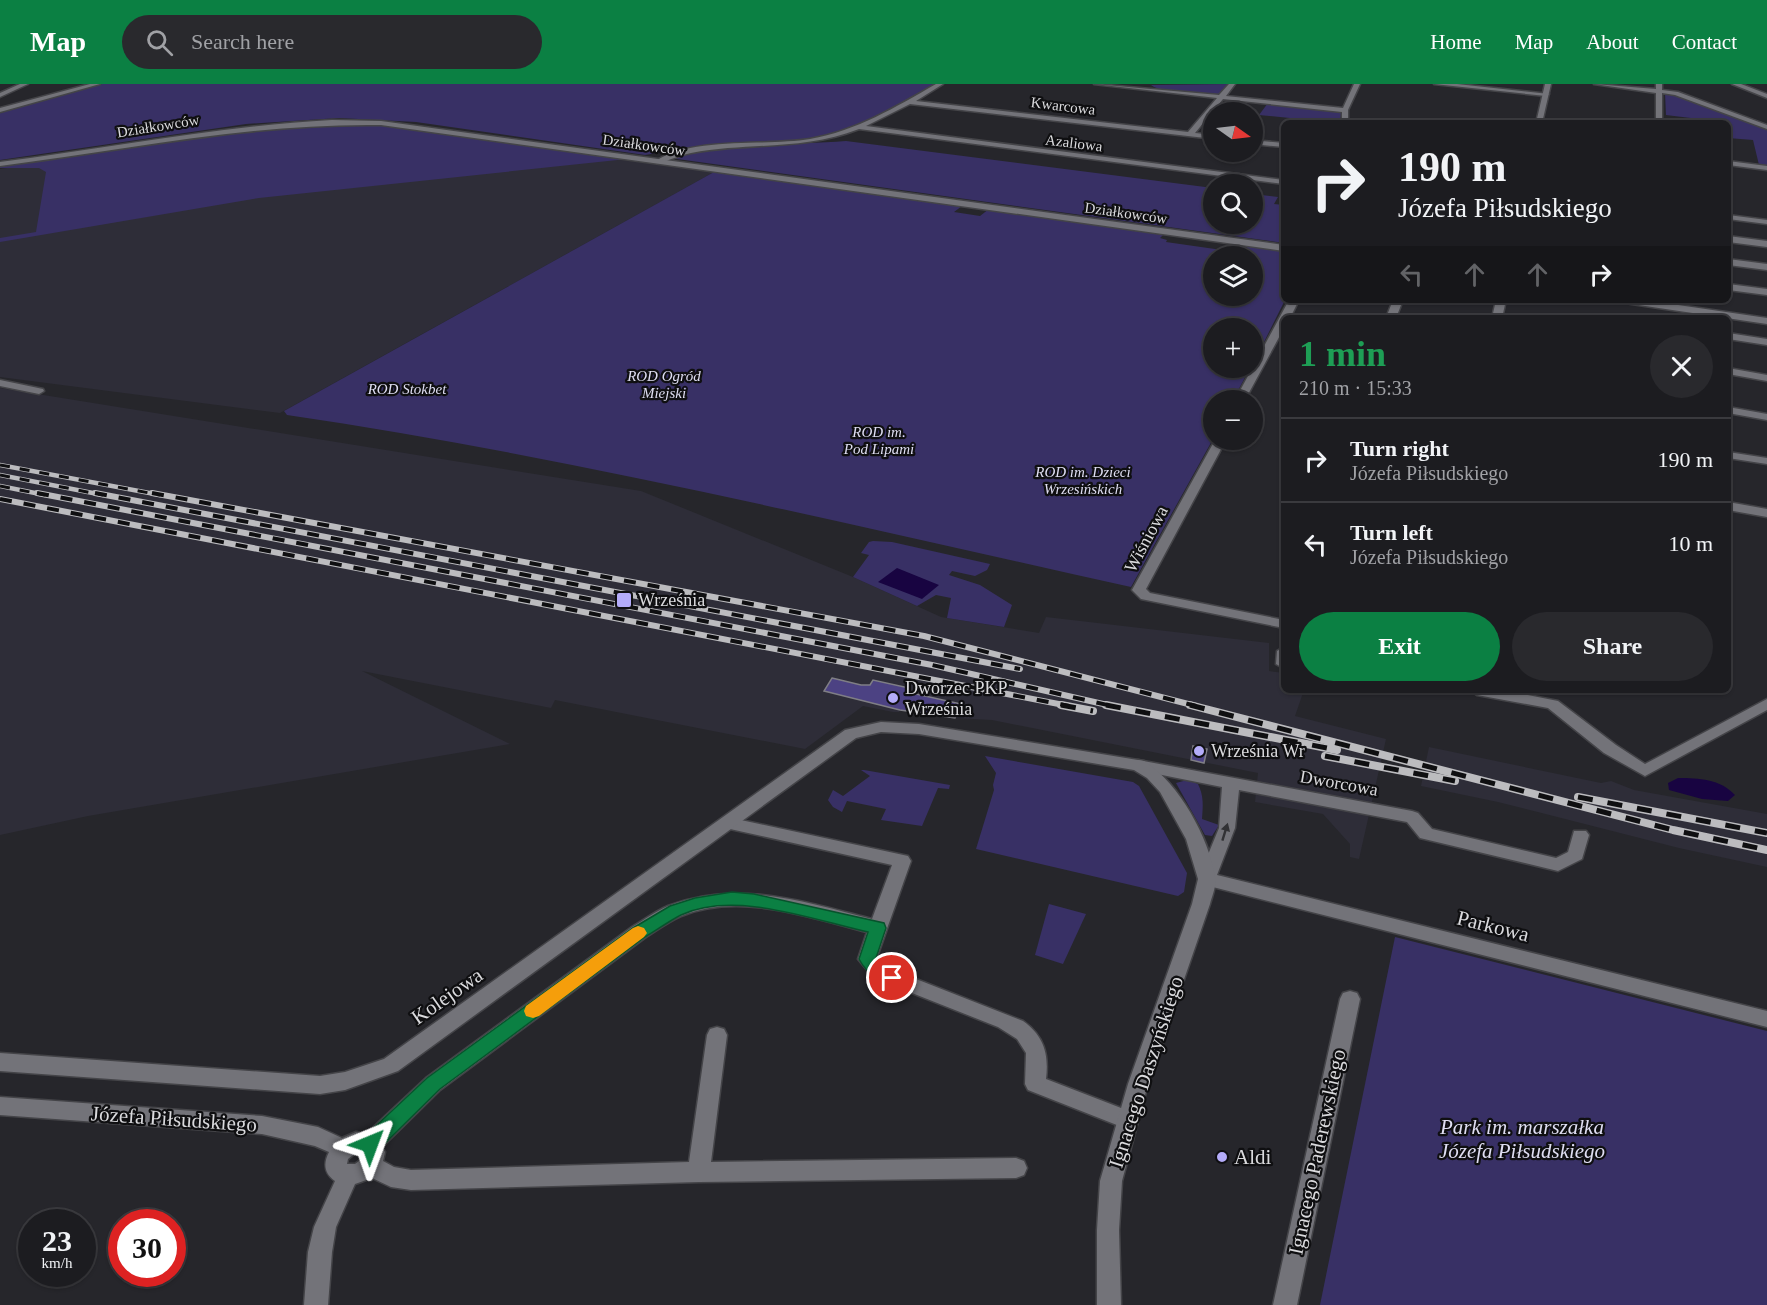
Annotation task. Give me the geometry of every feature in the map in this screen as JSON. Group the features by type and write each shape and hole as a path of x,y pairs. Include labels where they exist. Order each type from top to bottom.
{"street":[{"path":"0,95 25,84"},
{"path":"0,110 97,84"},
{"path":"660,161 673,154 694,151 808,142 862,128 940,84"},
{"path":"1097,84 1345,110"},
{"path":"1190,134 1232,84"},
{"path":"1345,120 1345,110 1357,84"},
{"path":"1437,84 1546,94"},
{"path":"1540,120 1548,84"},
{"path":"1597,84 1660,87 1767,127"},
{"path":"1735,84 1767,96"},
{"path":"1659,120 1660,87"},
{"name":"Kwarcowa","path":"910,102 1203,136"},
{"name":"Działkowców","path":"0,164 230,129 329,122 408,125 1281,248"},
{"name":"Azaliowa","path":"862,128 1281,182"},
{"path":"1263,143 1281,145"},
{"path":"1731,163 1767,168"},
{"path":"1731,217 1767,222"},
{"path":"1731,239 1767,244"},
{"path":"1731,262 1767,267"},
{"path":"1731,287 1767,292"},
{"path":"1652,303 1729,315"},
{"path":"1731,315 1767,321"},
{"path":"1245,390 1281,325"},
{"path":"1731,336 1767,342"},
{"path":"1731,372 1767,378"},
{"path":"0,383 39,391"},
{"path":"1731,411 1767,417"},
{"name":"Wiśniowa","path":"1215,450 1139,590 1146,596 1281,619"},
{"path":"1731,455 1767,461"},
{"path":"1731,507 1767,513"},
{"path":"1510,693 1555,697 1610,748 1645,771 1767,704"},
{"name":"Dworcowa","path":"851,734 881,727 967,735 1231,782 1412,818 1426,834 1558,864 1576,855 1580,835"},
{"name":"Kolejowa","path":"0,1062 320,1085 369,1074 391,1065 461,1016 851,734"},
{"name":"Ignacego Daszyńskiego","path":"1138,765 1159,780 1188,823 1203,858 1207,879"},
{"name":"Ignacego Daszyńskiego","path":"1109,1305 1109,1204 1112,1181 1127,1120 1201,904 1207,879 1227,828 1231,782"},
{"path":"727,823 902,861 867,959 881,974 1023,1030 1034,1041 1038,1061 1035,1084 1127,1120"},
{"name":"Parkowa","path":"1207,879 1767,1019"},
{"path":"878,928 754,900 714,900 676,911 639,932 433,1084 370,1155 362,1173 348,1176 340,1174 336,1169 337,1156 356,1142 370,1155 391,1177 411,1180 699,1172 1016,1168"},
{"name":"Ignacego Paderewskiego","path":"1285,1305 1350,999"},
{"path":"699,1172 717,1035"},
{"name":"Józefa Piłsudskiego","path":"0,1106 262,1125 318,1137 344,1149"},
{"path":"316,1305 320,1252 325,1227 348,1176"}],"shaded area":[{"path":"615,159 714,172 280,413 0,377 0,169 51,161 244,197"},
{"path":"0,388 641,491 853,577 941,617 1039,633 1046,617 1269,643 1269,671 1281,673 1281,693 1303,693 1295,716 1386,739 1359,859 1350,857 1350,844 1323,814 1255,802 1258,773 992,720 955,718 901,708 899,712 893,712 863,706 805,749 555,700 551,708 362,671 510,744 88,816 0,835"},
{"path":"897,568 939,585 922,599 878,582"},
{"path":"1429,747 1601,783 1611,781 1634,790 1767,814 1767,867 1679,848 1498,802 1421,786"},
{"path":"1678,778 1701,779 1716,783 1735,795 1728,801 1702,799 1669,790 1668,783"}],"green space":[{"path":"102,84 936,84 868,122 824,137 645,155 416,122 339,118 246,124 0,160 0,111"},
{"path":"1229,84 1218,95 1173,92 1151,85"},
{"path":"1665,93 1671,93 1767,129 1767,166 1759,165 1753,140 1731,138 1731,120 1707,120 1666,115"},
{"path":"1268,103 1341,112 1340,120 1310,120 1263,115 1263,110"},
{"path":"383,125 627,159 259,198 0,242 0,238 36,232 46,172 39,168 0,168 0,166 264,126"},
{"path":"846,141 1203,187 1203,232 670,158 712,150"},
{"path":"714,172 962,206 954,212 980,216 989,209 1163,235 1160,238 1167,240 1166,242 1203,247 1203,306 1263,306 1263,248 1281,251 1281,303 1284,303 1263,344 1263,318 1203,318 1203,378 1245,378 1238,390 1203,390 1203,450 1207,450 1131,587 816,516 500,451 287,415 284,411"},
{"path":"1263,195 1278,197 1274,204 1281,205 1281,243 1219,234 1263,234"},
{"path":"869,542 892,542 990,564 987,570 975,576 952,571 949,575 980,585 1012,605 1004,627 947,618 951,598 936,595 917,606 853,577 869,555 861,553"},
{"path":"985,756 1133,782 1139,786 1187,873 1184,892 1178,896 976,849 994,790 996,773"},
{"path":"861,770 950,785 949,789 938,788 922,826 881,820 886,809 847,801 842,812 833,807 828,800 833,790 843,796 870,776"},
{"path":"1187,780 1198,784 1200,788 1203,801 1202,819 1219,825 1212,836 1205,835 1176,783"},
{"path":"1049,904 1086,914 1063,964 1035,955"},
{"name":"Park im. marszałka Józefa Piłsudskiego","path":"1395,937 1767,1031 1767,1305 1320,1305"}],"building":[{"name":"Dworzec PKP Września","path":"832,678 861,685 870,685 873,680 909,688 907,692 961,704 955,718 900,710 824,691"},
{"path":"1193,746 1207,749 1204,763 1191,760"}],"railway":[{"path":"0,465 160,495"},
{"path":"0,475 103,495"},
{"path":"0,486 45,495"},
{"path":"37,493 932,665 1112,706"},
{"path":"95,493 1020,669"},
{"path":"152,493 924,636 1196,706"},
{"path":"0,499 1069,706"},
{"path":"1061,705 1093,711"},
{"path":"1106,705 1337,750"},
{"path":"1190,705 1673,830 1767,850"},
{"path":"1325,756 1455,781"},
{"path":"1578,797 1767,833"}],"slow traffic":[{"path":"533,1011 638,933"}],"place":[{"name":"Września","path":"624,600"},
{"name":"Dworzec PKP Września","path":"893,698"},
{"name":"Września Wr","path":"1199,751"},
{"name":"Aldi","path":"1222,1157"}],"route":[{"path":"370,1144 433,1084 639,932 676,911 695,904 732,898 754,900 878,928 867,959 881,974 892,978"}],"park label":[{"name":"ROD Ogród Miejski","path":"664,384"},
{"name":"ROD Stokbet","path":"407,389"},
{"name":"ROD im. Pod Lipami","path":"879,440"},
{"name":"ROD im. Dzieci Wrzesińskich","path":"1083,480"}]}
